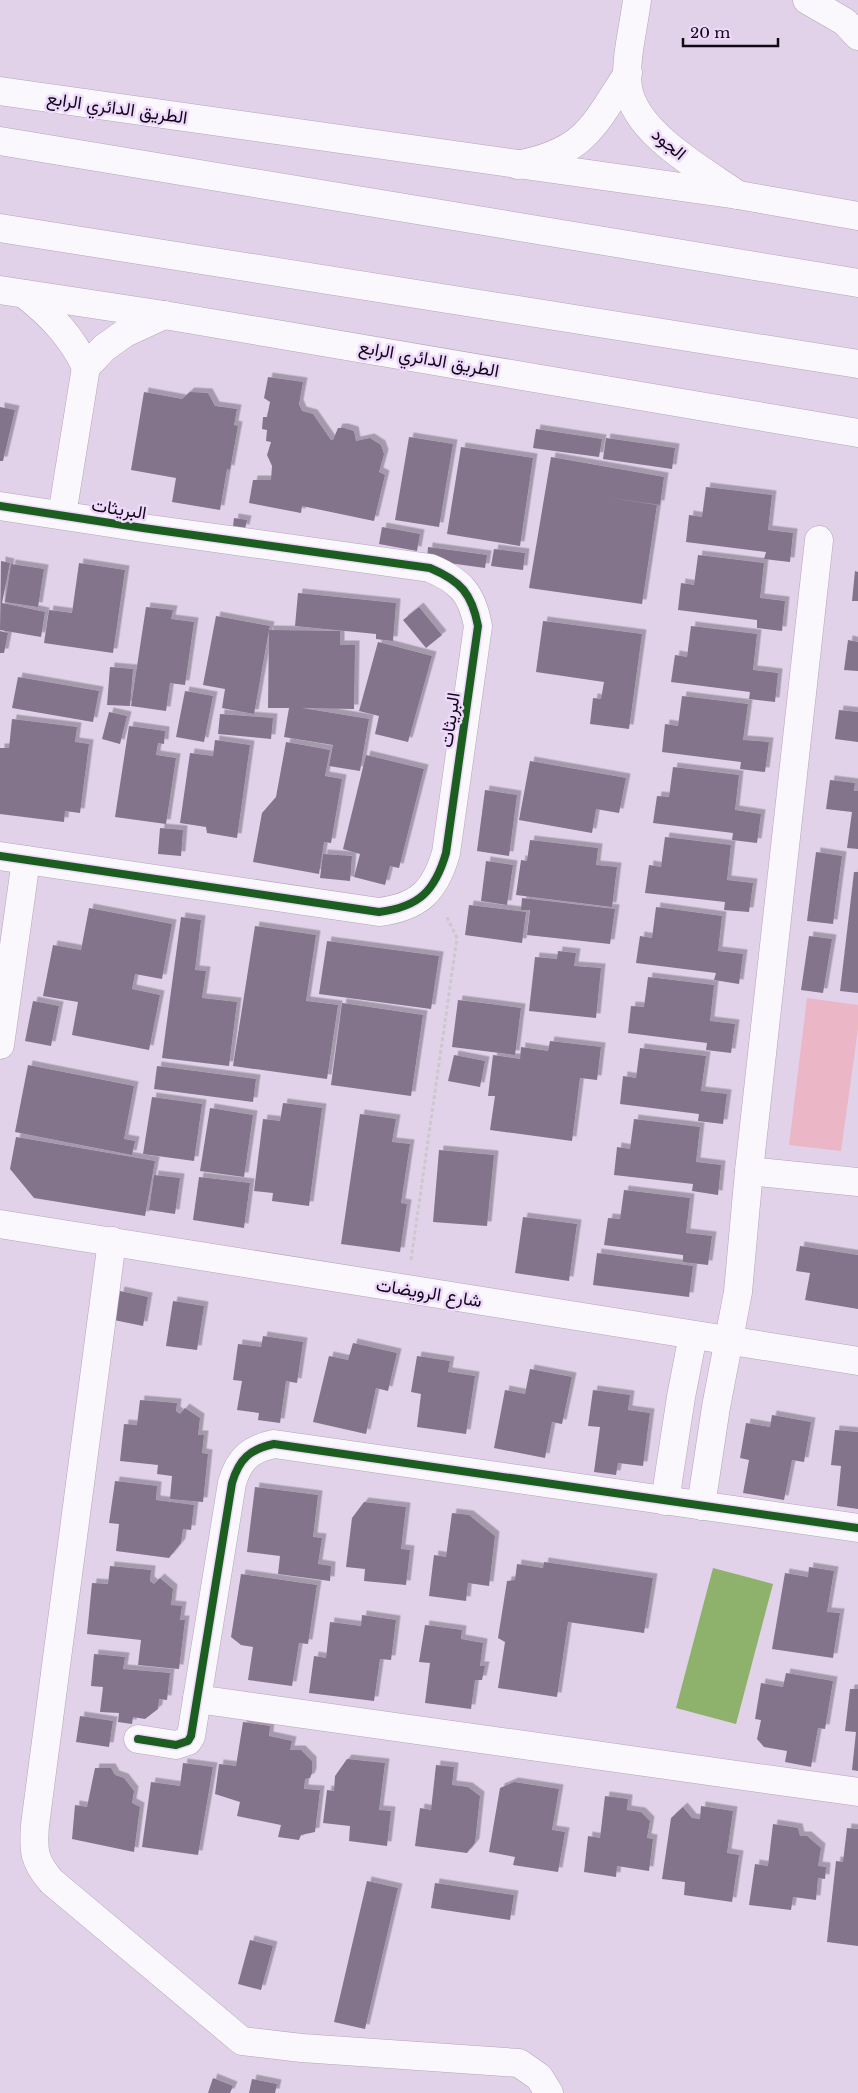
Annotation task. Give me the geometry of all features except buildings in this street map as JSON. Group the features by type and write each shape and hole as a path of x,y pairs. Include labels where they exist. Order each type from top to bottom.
{"main road":[{"name":"الجود","path":"637,0 628,73 632,101 646,124 688,160 738,195"},
{"path":"807,0 845,22 858,36"},
{"name":"الجود","path":"517,165 540,161 561,153 587,134 628,73"},
{"name":"الطريق الدائري الرابع","path":"0,90 738,195 858,216"},
{"path":"0,140 858,283"},
{"path":"0,228 858,364"},
{"path":"12,292 58,322 78,350 86,368"},
{"name":"الطريق الدائري الرابع","path":"12,292 164,315 858,433"},
{"path":"62,515 86,368 104,348 125,333 164,315"},
{"name":"البريثات","path":"0,506 430,568 449,576 464,589 474,606 478,626 446,853 439,876 426,894 412,904 396,910 379,912 13,858 0,1045"},
{"path":"701,1506 738,1292 749,1170 819,540"},
{"path":"749,1170 858,1182"},
{"name":"شارع الرويضات","path":"0,1224 858,1361"},
{"path":"112,1241 33,1847 39,1867 51,1881 242,2041 302,2048 519,2063 539,2077 549,2093"},
{"path":"665,1501 681,1397 693,1335"},
{"path":"138,1739 176,1745 188,1741 191,1736 232,1483 236,1468 246,1455 259,1447 274,1444 858,1528"},
{"path":"197,1699 858,1792"}],"path":[{"path":"406,1290 457,938 448,917 426,894"}],"shaded area":[{"path":"807,998 858,1005 858,1029 841,1151 789,1145"},
{"path":"713,1568 773,1584 736,1724 676,1708"}],"cycle path":[{"path":"0,506 430,568 450,578 463,590 472,605 478,626 446,853 437,878 431,887 415,901 405,906 379,912 0,856"},
{"path":"138,1739 176,1745 188,1741 191,1736 232,1483 242,1461 252,1452 266,1446 274,1444 858,1528"}]}
